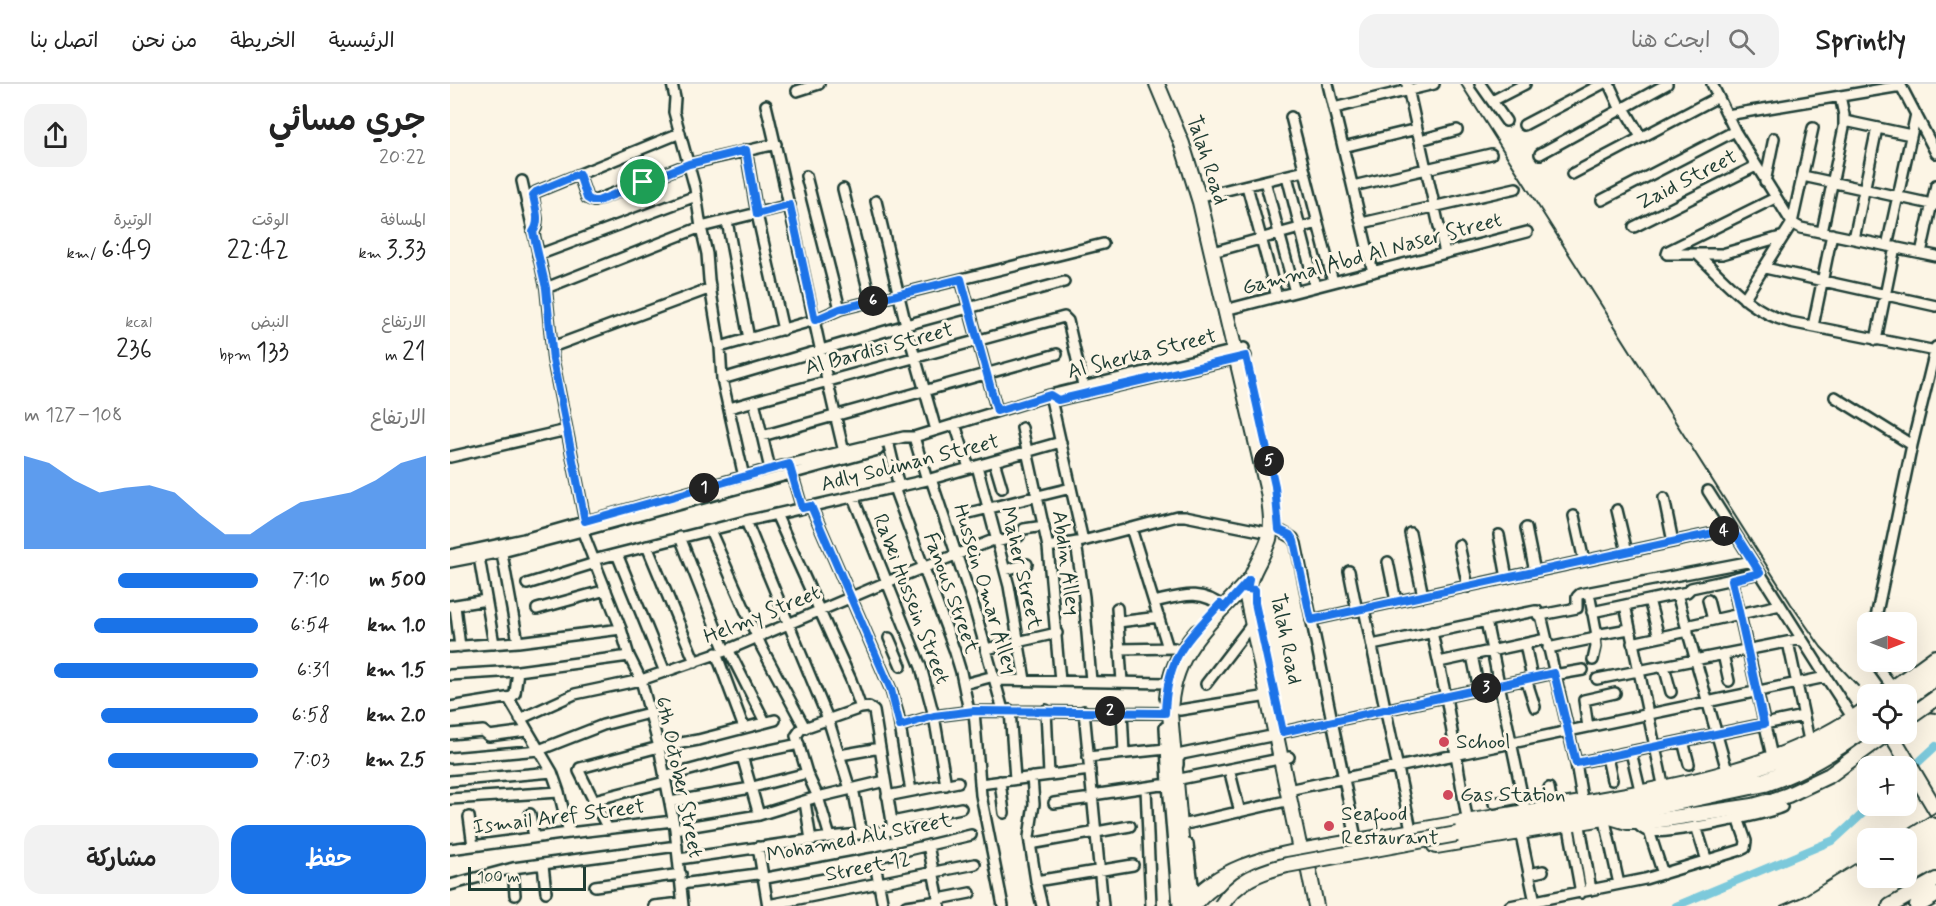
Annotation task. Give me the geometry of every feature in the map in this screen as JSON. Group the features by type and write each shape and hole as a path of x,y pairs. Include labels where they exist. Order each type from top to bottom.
{"highway":[{"path":"1907,684 1936,659"},
{"path":"1917,684 1936,675"},
{"path":"1306,859 1357,843 1462,829 1523,814 1604,816 1773,761 1857,721"},
{"path":"1191,905 1206,890 1233,880 1259,863 1306,859 1523,814 1553,810 1577,815 1641,794 1671,793 1765,782 1818,759 1857,723"}],"main road":[{"name":"Talah Road","path":"1157,84 1182,144 1230,309 1268,492 1274,531 1265,548 1247,597 1268,696 1280,734"},
{"name":"Talah Road","path":"1165,84 1189,141 1206,195 1220,250 1230,309"},
{"name":"Talah Road","path":"1250,586 1285,758 1299,845 1306,859 1316,906"},
{"path":"1191,905 1170,713 1174,681 1179,665 1222,606 1250,586"},
{"path":"1917,711 1936,698"},
{"path":"1221,906 1239,885 1261,872 1462,829 1584,813 1637,823 1785,801 1830,775 1872,744"},
{"path":"1897,744 1936,810"},
{"path":"1890,906 1936,880"},
{"path":"1917,906 1936,895"},
{"path":"1931,906 1936,903"}],"street":[{"path":"672,84 675,98 674,112 689,164 707,254 723,379 744,477"},
{"path":"798,91 819,84"},
{"path":"1328,84 1373,272"},
{"path":"1334,108 1408,87 1434,84"},
{"path":"1480,84 1506,121"},
{"path":"1492,101 1525,84"},
{"path":"1524,125 1602,84"},
{"path":"1609,84 1641,138"},
{"path":"1540,154 1667,84"},
{"path":"1715,85 1718,97 1735,131 1792,223 1801,228 1936,256"},
{"path":"1727,115 1901,85 1936,153"},
{"path":"1408,87 1445,253"},
{"path":"1813,326 1822,281 1832,182 1845,121 1840,96"},
{"path":"1572,174 1718,97"},
{"path":"766,105 844,452"},
{"path":"1876,340 1885,295 1898,196 1916,114"},
{"path":"1291,117 1333,282"},
{"path":"1845,121 1911,135"},
{"path":"1744,299 1792,223 1813,128"},
{"path":"1854,239 1877,128"},
{"path":"1343,147 1418,129"},
{"path":"1420,140 1457,130"},
{"path":"1602,200 1735,131"},
{"path":"533,232 537,219 534,194 680,133"},
{"path":"1765,182 1774,138"},
{"path":"579,174 587,198 594,201 689,164 776,144"},
{"path":"746,150 757,214 783,330"},
{"path":"1353,186 1491,154"},
{"name":"Zaid Street","path":"1634,227 1756,166"},
{"path":"1206,195 1305,171"},
{"path":"806,176 840,309"},
{"path":"1287,176 1315,286"},
{"path":"1803,176 1934,204"},
{"path":"522,181 533,232"},
{"path":"1265,181 1295,292"},
{"path":"1921,253 1934,204 1936,184"},
{"path":"1247,186 1277,297"},
{"path":"1362,223 1516,188"},
{"path":"843,189 871,301"},
{"path":"538,255 696,196"},
{"path":"1775,198 1668,251 1668,255 1728,253 1785,237"},
{"path":"876,201 906,325 936,429"},
{"path":"546,288 701,227 790,205"},
{"path":"727,221 749,339"},
{"path":"1220,250 1318,223"},
{"name":"6th October Street","path":"533,232 546,288 552,347 582,525 629,656 640,680 659,747 674,825 683,904"},
{"name":"Gammal Abd Al Naser Street","path":"1230,309 1527,232"},
{"path":"720,347 815,320 840,309 1103,244"},
{"path":"1698,255 1744,299 1761,312 1775,318 1876,340 1936,350 1912,445 1877,612"},
{"path":"1765,268 1936,306"},
{"path":"961,279 997,411"},
{"path":"723,379 969,307 1064,282"},
{"path":"552,347 711,288"},
{"name":"Al Bardisi Street","path":"729,408 1064,317 1068,321 1084,391"},
{"name":"Al Sherka Street","path":"450,562 479,557 582,525 914,437 1050,395 1058,400 1084,391 1240,353"},
{"path":"762,436 1057,354"},
{"path":"1925,395 1936,394"},
{"path":"1050,395 1071,488 1080,542 1091,681"},
{"path":"1835,397 1912,445"},
{"path":"754,401 770,470"},
{"name":"Maher Street","path":"955,424 988,508 1005,570 1020,641 1025,680"},
{"name":"Abdin Alley","path":"1022,428 1048,547 1060,681"},
{"path":"450,457 567,430"},
{"name":"Hussein Omar Alley","path":"914,437 956,554 1006,710 1015,779"},
{"name":"Adly Soliman Street","path":"527,584 594,561 680,537 897,488 1061,442"},
{"name":"Al Sherka Street","path":"683,499 770,470 791,469 844,452 888,444"},
{"name":"Fanous Street","path":"888,444 897,488 923,568 954,649 971,711 980,784 1003,906"},
{"path":"994,461 1002,488"},
{"path":"791,469 807,507 852,597 891,690 900,726 911,791"},
{"path":"969,513 1071,488"},
{"path":"1708,491 1826,677 1857,711"},
{"name":"Rabei Hussein Street","path":"853,497 925,680 946,785"},
{"path":"1664,498 1674,542"},
{"path":"1617,510 1627,552"},
{"path":"776,514 851,680 861,708"},
{"path":"1048,547 1080,542 1169,518 1185,516 1290,535 1294,541 1357,843"},
{"path":"1574,516 1584,561"},
{"path":"746,521 828,719 852,789 862,834"},
{"name":"Helmy Street","path":"520,718 575,694 640,680 694,662 789,625 956,554 1044,525"},
{"path":"1131,528 1168,648"},
{"path":"1526,528 1535,572"},
{"path":"1311,620 1732,529"},
{"path":"710,530 757,638 805,728"},
{"path":"1410,533 1423,596"},
{"path":"1499,535 1508,578"},
{"path":"680,537 723,651 744,728"},
{"path":"1459,545 1468,586"},
{"path":"647,546 694,662"},
{"path":"501,549 519,642"},
{"name":"Al Sherka Street","path":"450,555 501,549"},
{"path":"617,554 664,672"},
{"path":"479,557 494,644"},
{"path":"1540,615 1577,608 1578,595 1752,561"},
{"path":"1388,562 1396,601"},
{"path":"1005,570 1027,564"},
{"path":"1348,571 1372,645 1412,834"},
{"path":"1592,612 1760,573"},
{"path":"1685,574 1689,591"},
{"path":"1732,580 1773,761"},
{"path":"537,609 606,590"},
{"path":"1589,593 1596,636 1593,660"},
{"path":"1677,594 1728,774"},
{"path":"1154,602 1197,595 1214,600 1222,606 1181,648 1172,665 1167,683 1165,713 1167,784 1191,905"},
{"path":"486,600 453,606 455,647 519,642 621,629"},
{"path":"1559,600 1561,612"},
{"path":"1649,600 1659,637"},
{"path":"1708,600 1713,620"},
{"path":"1625,605 1654,747 1671,793"},
{"path":"1632,643 1713,620 1780,605"},
{"path":"1117,608 1122,682"},
{"path":"1372,645 1536,611 1540,615 1576,763 1581,893"},
{"path":"1118,622 1159,617"},
{"path":"1486,621 1511,743 1535,902"},
{"path":"1206,684 1252,624"},
{"path":"1438,662 1525,644 1547,644 1629,629"},
{"path":"1432,632 1446,697 1462,829"},
{"path":"986,649 1056,633"},
{"path":"889,638 901,666"},
{"path":"1597,679 1802,639"},
{"path":"1788,642 1810,745"},
{"path":"1525,644 1535,707"},
{"path":"896,654 913,646"},
{"path":"1119,649 1181,648"},
{"path":"723,651 765,722"},
{"path":"1723,654 1729,681"},
{"path":"1472,655 1479,690"},
{"path":"450,675 518,671 629,656"},
{"path":"1664,666 1671,692"},
{"path":"1191,905 1178,759 1182,754 1499,685 1583,670"},
{"path":"450,707 509,699 514,695 518,671"},
{"path":"1185,824 1240,812 1291,793 1343,778 1826,677"},
{"path":"964,684 994,678 1167,683"},
{"path":"1588,727 1584,700 1616,693"},
{"path":"1180,710 1268,696"},
{"path":"509,699 552,772 569,833"},
{"path":"679,859 830,837 889,831 892,822 874,711 870,706 805,728 796,736 830,837"},
{"path":"1046,710 1049,775"},
{"path":"900,726 934,716 971,711 1165,713"},
{"path":"1084,711 1103,906"},
{"path":"1122,711 1124,753"},
{"path":"450,758 539,750 603,725 649,713"},
{"path":"1576,763 1803,716"},
{"path":"609,829 580,769 659,747 698,740 776,720"},
{"path":"450,734 483,731 489,736 526,730"},
{"path":"1683,741 1689,764"},
{"path":"594,800 742,756 799,744"},
{"path":"840,755 880,748"},
{"path":"1088,757 1166,749"},
{"path":"1631,752 1641,794"},
{"path":"742,756 759,815"},
{"path":"1607,756 1612,780"},
{"path":"1180,779 1285,758"},
{"path":"1229,769 1240,812"},
{"path":"980,784 1090,770"},
{"path":"450,781 552,772"},
{"path":"670,802 751,787 807,773"},
{"path":"1032,777 1034,804 1029,829 1030,844 1042,906"},
{"name":"Ismail Aref Street","path":"450,849 569,833 674,825 759,815 817,797 885,781"},
{"path":"1000,781 1004,813"},
{"path":"887,796 958,783"},
{"path":"1054,803 1167,784"},
{"path":"1146,788 1150,906"},
{"path":"1549,788 1553,810"},
{"path":"450,799 559,792"},
{"path":"1637,823 1641,828 1649,831 1696,826 1766,813 1785,801"},
{"path":"805,802 811,840"},
{"path":"1494,803 1523,814"},
{"path":"892,822 961,808"},
{"path":"530,814 534,837"},
{"path":"1577,815 1591,890"},
{"path":"1604,816 1619,884"},
{"path":"469,817 473,846"},
{"path":"1510,906 1581,893 1663,874 1745,848 1746,841 1738,818"},
{"path":"1030,844 1130,826"},
{"path":"1696,826 1707,861"},
{"path":"1649,831 1663,874"},
{"name":"Mohamed Ali Street","path":"595,886 756,874 766,878 874,858 971,835"},
{"path":"928,845 940,902"},
{"path":"450,885 513,868 677,846"},
{"path":"758,848 768,905"},
{"path":"874,858 883,906"},
{"path":"543,864 546,892"},
{"name":"Street 12","path":"768,905 975,864"},
{"path":"1036,881 1133,865"},
{"path":"513,868 515,896"},
{"path":"1529,874 1543,871"},
{"path":"906,906 940,902 970,893"},
{"path":"654,906 683,904"}],"waterway":[{"path":"1917,764 1936,746"},
{"path":"1676,906 1834,840 1860,816"}],"railway":[{"path":"1461,84 1791,604 1821,647 1857,685"},
{"path":"1926,712 1936,713"},
{"path":"1910,828 1936,812"},
{"path":"1781,906 1802,897 1857,863"}],"place":[{"name":"School","path":"1444,742"},
{"name":"Gas Station","path":"1448,795"},
{"name":"Seafood Restaurant","path":"1329,826"}],"route":[{"path":"746,150 757,214 790,205 815,320 840,309 961,279 997,411 1050,395 1054,400 1058,400 1246,356 1275,486 1279,530 1293,537 1311,620 1732,529 1760,573 1732,580 1764,724 1576,763 1554,673 1283,732 1255,603 1255,590 1247,589 1249,580 1224,608 1220,604 1181,648 1167,683 1165,713 974,711 934,716 900,726 891,690 852,597 811,506 802,508 789,464 585,521 553,360 546,288 533,232 537,219 533,195 579,174 587,198 592,201 598,201 643,182 689,164 746,150"}]}
